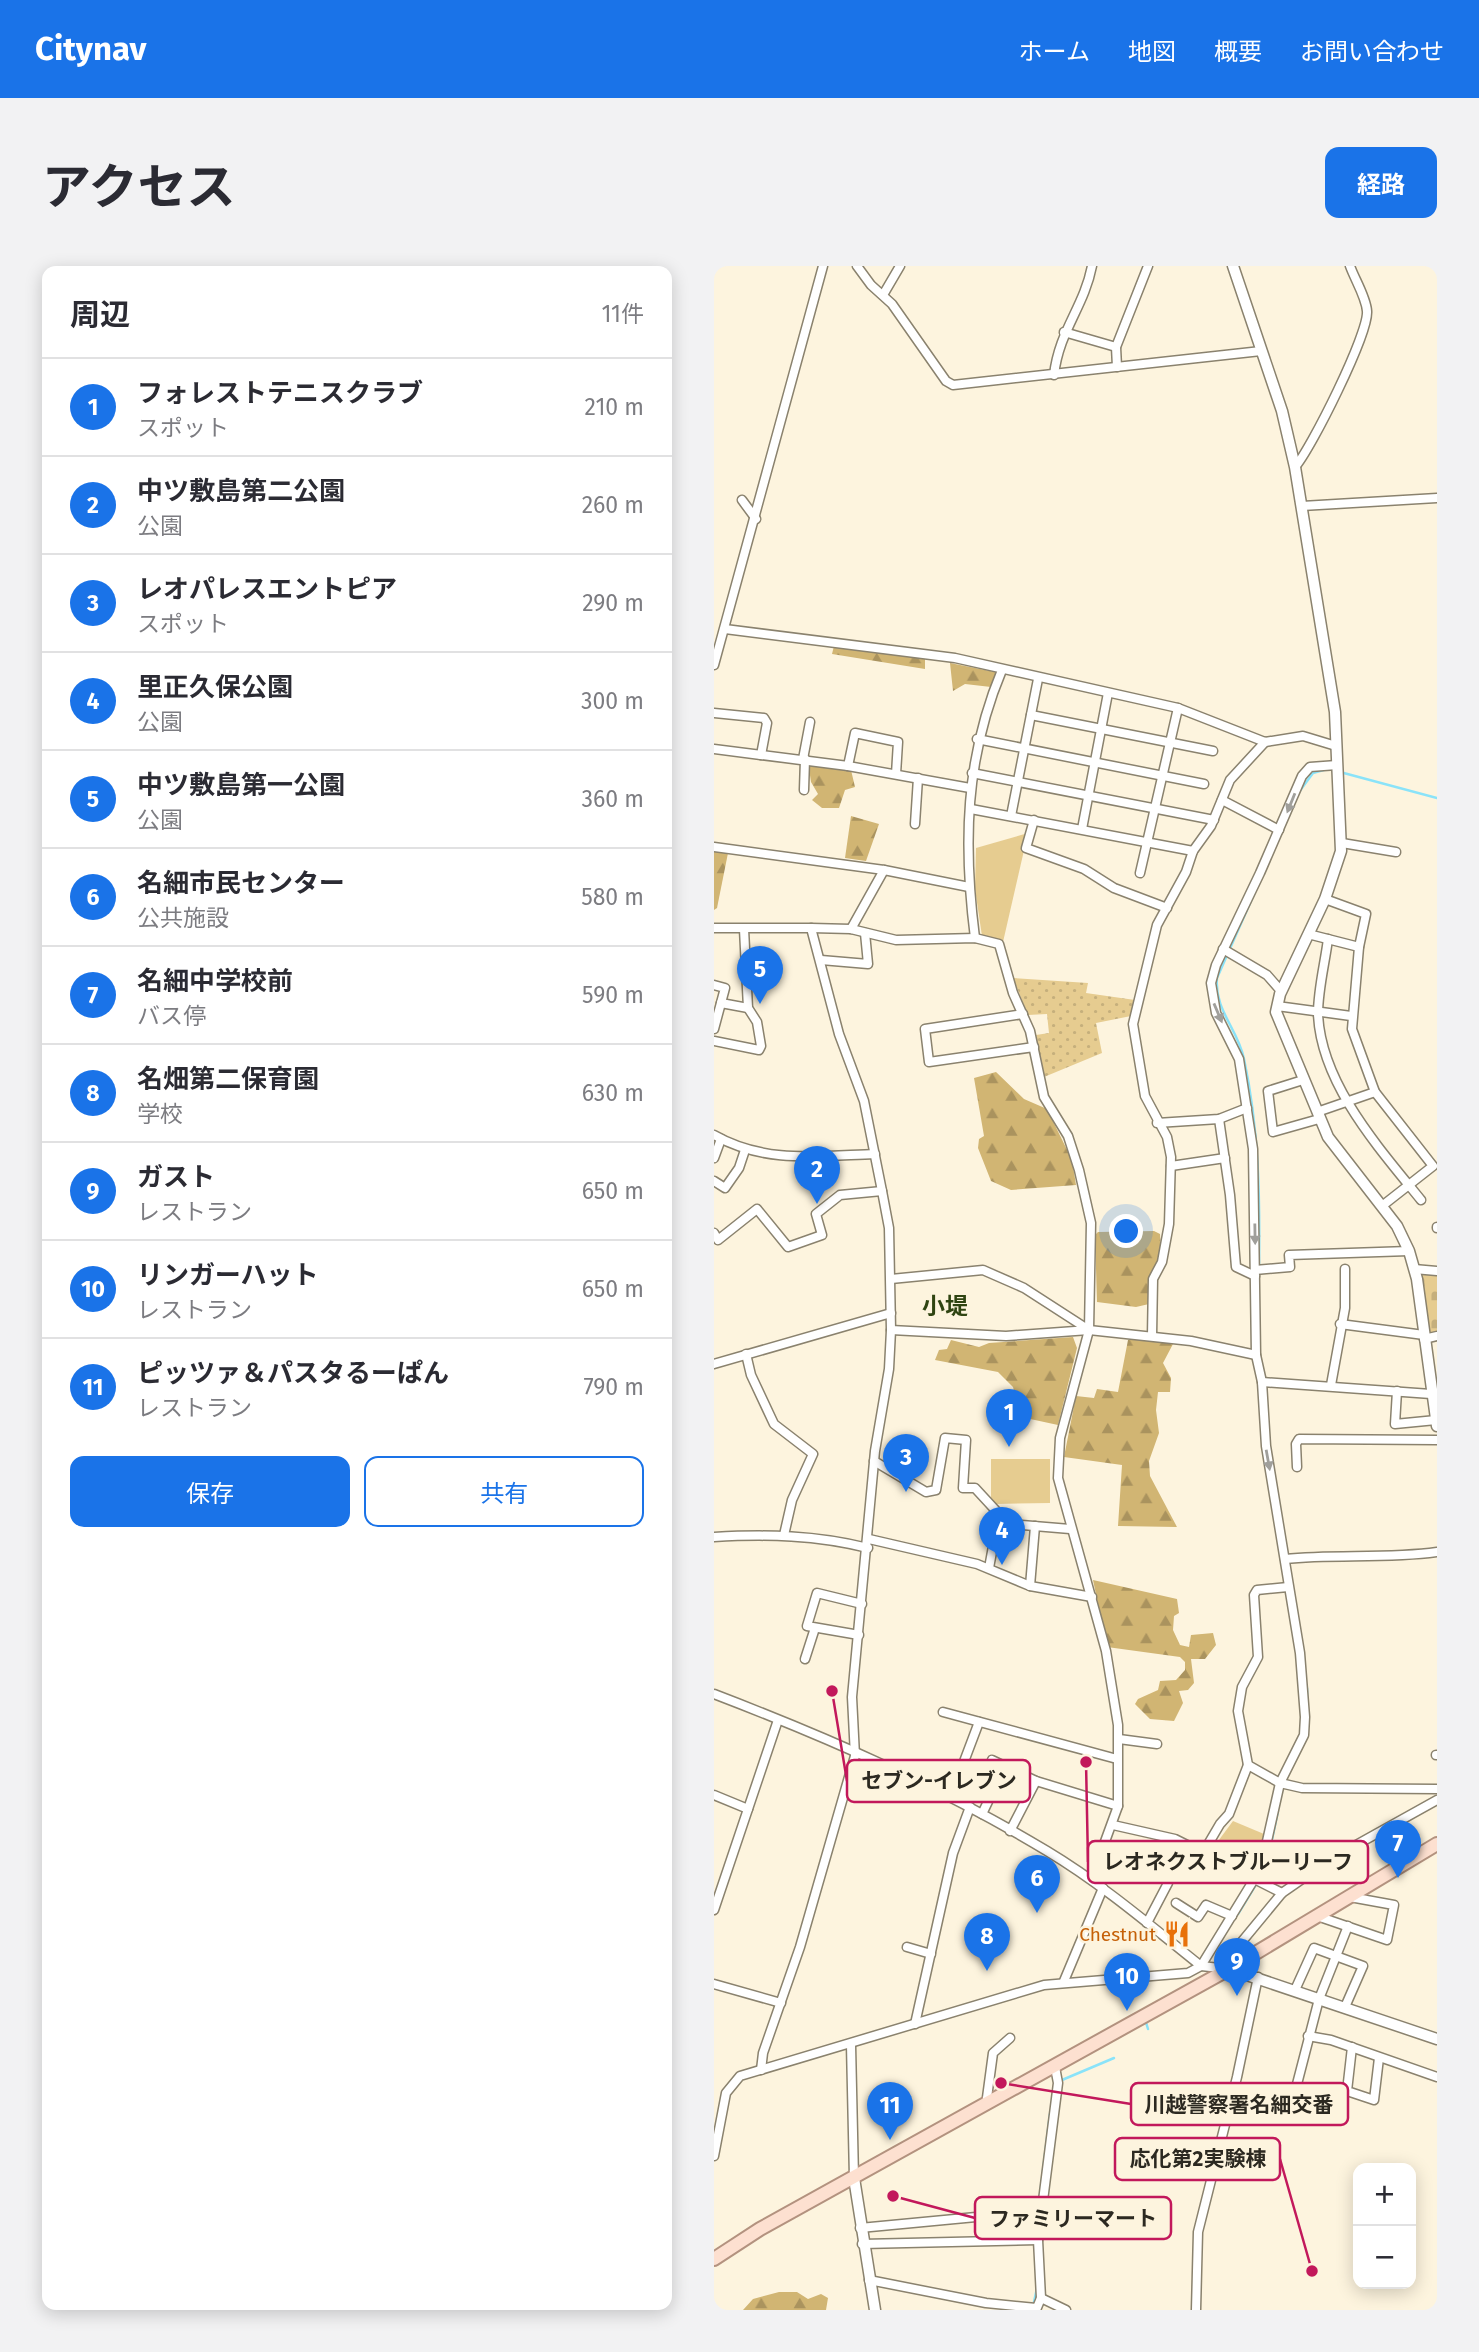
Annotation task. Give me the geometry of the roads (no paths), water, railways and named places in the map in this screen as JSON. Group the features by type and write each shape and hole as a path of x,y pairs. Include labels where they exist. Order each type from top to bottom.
{"main road":[{"path":"714,2259 760,2229 1229,1969 1437,1844"}],"street":[{"path":"714,665 823,266"},
{"path":"858,266 871,285 883,295 946,381 953,385 1261,351"},
{"path":"883,295 900,266"},
{"path":"1054,375 1057,352 1086,289 1092,266"},
{"path":"1117,367 1116,347 1148,266"},
{"path":"1233,266 1282,411 1295,467 1328,660 1342,843 1325,899 1281,991 1277,1006 1279,1020 1328,1137 1397,1226 1409,1251 1414,1269 1436,1423 1395,1423 1397,1391"},
{"path":"1295,467 1305,456 1335,398 1366,316 1350,266"},
{"path":"1064,332 1116,347"},
{"path":"1302,506 1437,498"},
{"path":"742,500 756,519"},
{"path":"725,629 955,658 1038,679 1178,708 1265,743 1303,736 1336,746"},
{"path":"975,938 969,887 970,788 977,739 1002,670"},
{"path":"1011,816 1038,679"},
{"path":"1082,829 1108,693"},
{"path":"1140,873 1178,708"},
{"path":"714,713 764,718 767,723 761,755"},
{"path":"1031,715 1213,751"},
{"path":"804,790 804,759 810,722"},
{"path":"848,765 855,733 898,742 896,774"},
{"path":"977,739 1204,784"},
{"path":"1152,1336 1153,1279 1162,1262 1169,1224 1171,1166 1167,1137 1157,1123 1145,1096 1133,1024 1157,925 1186,872 1193,851 1214,820 1230,780 1265,743"},
{"path":"714,749 848,765 970,788"},
{"path":"714,2156 719,2101 734,2080 1064,1981 1188,1973 1201,1966 1257,1882 1280,1783 1304,1735 1305,1717 1298,1642 1262,1415 1262,1382 1256,1355 1254,1149 1237,1052 1212,998 1211,984 1302,776 1310,767 1336,765"},
{"path":"972,773 1214,820"},
{"path":"915,824 918,778"},
{"path":"1222,800 1279,830"},
{"path":"971,809 1193,851"},
{"path":"1034,820 1026,848 1084,869 1114,888 1167,908"},
{"path":"1342,843 1396,852"},
{"path":"714,847 884,870 969,887"},
{"path":"851,929 884,870"},
{"path":"1325,899 1364,912 1366,918 1359,947 1351,1016 1352,1029 1375,1092 1435,1168 1382,1206"},
{"path":"714,928 851,929 896,940 975,938 999,944 1034,1047 1044,1097 1068,1136 1088,1206 1091,1240 1089,1330 1060,1437 1058,1478 1070,1530 1092,1597 1115,1697 1119,1739 1118,1806 1102,1859 1101,1887 1064,1981"},
{"path":"761,2070 763,2053 781,2003 855,1756 852,1697 869,1543 874,1461 891,1330 889,1228 875,1154 864,1101 839,1034 811,928"},
{"path":"714,1041 759,1050 761,1046 757,1022 748,1008 744,929"},
{"path":"821,960 868,964 865,933"},
{"path":"1308,934 1359,947"},
{"path":"1328,939 1318,1012 1322,1038 1345,1101 1421,1200"},
{"path":"1226,950 1267,975 1281,991"},
{"path":"714,985 725,988 714,1029"},
{"path":"721,1003 748,1008"},
{"path":"1277,1006 1351,1016"},
{"path":"1023,1014 925,1029 929,1062 1034,1047"},
{"path":"1303,1080 1268,1091 1273,1132 1318,1116 1345,1101 1375,1092"},
{"path":"1157,1123 1219,1119 1247,1108"},
{"path":"1219,1119 1236,1267 1242,1273 1290,1267 1289,1255 1409,1251"},
{"path":"714,1158 717,1137 745,1150 803,1157 875,1154"},
{"path":"714,1181 725,1188 739,1168 745,1150"},
{"path":"1171,1166 1225,1158"},
{"path":"714,1233 718,1240 757,1209 788,1247 822,1235 816,1214 840,1195 882,1191"},
{"path":"1331,1385 1345,1308 1345,1269"},
{"path":"1414,1269 1437,1271"},
{"path":"891,1279 984,1270 1024,1288 1089,1330"},
{"path":"714,1364 891,1313"},
{"path":"1340,1324 1424,1337 1437,1336"},
{"path":"891,1330 1006,1336 1089,1330 1191,1341 1256,1355"},
{"path":"746,1354 751,1375 774,1424 813,1454 792,1500 784,1535"},
{"path":"1262,1382 1431,1394"},
{"path":"874,1461 926,1492 936,1490 945,1438 966,1440 963,1488 975,1488 999,1514 989,1568"},
{"path":"1297,1467 1296,1444 1299,1439 1437,1440"},
{"path":"999,1523 1070,1530"},
{"path":"1030,1586 1035,1526"},
{"path":"714,1536 784,1535 869,1543 989,1568 1030,1586 1092,1597"},
{"path":"1285,1559 1324,1555 1396,1556 1437,1552"},
{"path":"1203,1853 1229,1814 1248,1765 1238,1711 1242,1687 1258,1657 1254,1595 1257,1590 1288,1587"},
{"path":"859,1635 807,1626 817,1593 862,1604"},
{"path":"805,1660 815,1628"},
{"path":"714,1694 853,1751 951,1796 1101,1887 1201,1966 1229,1969 1258,1977 1437,2039"},
{"path":"943,1712 1117,1759"},
{"path":"714,1910 778,1720"},
{"path":"951,1796 979,1722"},
{"path":"1119,1739 1157,1744"},
{"path":"992,1760 1036,1781 1118,1806"},
{"path":"1248,1765 1280,1783 1302,1787 1437,1789"},
{"path":"982,1814 1005,1766"},
{"path":"1010,1830 1036,1781"},
{"path":"714,1795 748,1808"},
{"path":"1229,1969 1230,1956 1282,1893 1331,1859 1437,1800"},
{"path":"915,2024 953,1853 970,1807"},
{"path":"1113,1825 1175,1839 1282,1893"},
{"path":"1102,1859 1167,1873 1168,1882 1147,1923"},
{"path":"1317,1916 1387,1940 1394,1905 1350,1897"},
{"path":"1177,1903 1198,1917 1206,1905 1232,1916"},
{"path":"1296,2088 1319,1998 1338,1957 1348,1926"},
{"path":"907,1947 931,1954"},
{"path":"1295,1990 1314,1948 1363,1966 1345,2007"},
{"path":"1196,2310 1198,2232 1237,2077 1258,1977"},
{"path":"714,1984 781,2003"},
{"path":"1308,2036 1352,2047 1437,2077"},
{"path":"986,2105 993,2053 1010,2038"},
{"path":"851,2045 854,2178 862,2244 875,2310"},
{"path":"1352,2047 1347,2091 1374,2100 1379,2058"},
{"path":"869,2280 981,2306 1036,2309 1041,2298 1038,2240 1058,2083 1055,2067"},
{"path":"860,2228 976,2217 1041,2219"},
{"path":"862,2244 1038,2240"},
{"path":"1041,2298 1066,2310"}],"waterway":[{"path":"1259,1268 1259,1189 1253,1111 1244,1059 1219,1000 1217,978 1299,792 1313,773 1327,769"},
{"path":"1340,772 1437,798"},
{"path":"1269,1443 1285,1540"},
{"path":"1307,1688 1307,1734"},
{"path":"1294,1762 1305,1740"},
{"path":"1238,1914 1266,1868 1278,1811"},
{"path":"1145,2019 1148,2029"},
{"path":"1062,2080 1114,2058"},
{"path":"1040,2195 1050,2114"},
{"path":"1034,2302 1037,2288"}],"place":[{"name":"中ツ敷島第一公園","path":"760,1004"},
{"name":"中ツ敷島第二公園","path":"817,1204"},
{"name":"フォレストテニスクラブ","path":"1009,1447"},
{"name":"レオパレスエントピア","path":"906,1492"},
{"name":"里正久保公園","path":"1002,1565"},
{"name":"セブン-イレブン","path":"832,1691"},
{"name":"レオネクストブルーリーフ","path":"1086,1762"},
{"name":"名細中学校前","path":"1398,1878"},
{"name":"名細市民センター","path":"1037,1913"},
{"name":"Chestnut","path":"1177,1934"},
{"name":"名畑第二保育園","path":"987,1971"},
{"name":"ガスト","path":"1237,1996"},
{"name":"リンガーハット","path":"1127,2011"},
{"name":"川越警察署名細交番","path":"1001,2083"},
{"name":"ピッツァ＆パスタるーぱん","path":"890,2140"},
{"name":"ファミリーマート","path":"893,2196"},
{"name":"応化第2実験棟","path":"1312,2271"}],"district":[{"name":"小堤","path":"945,1306"}]}
